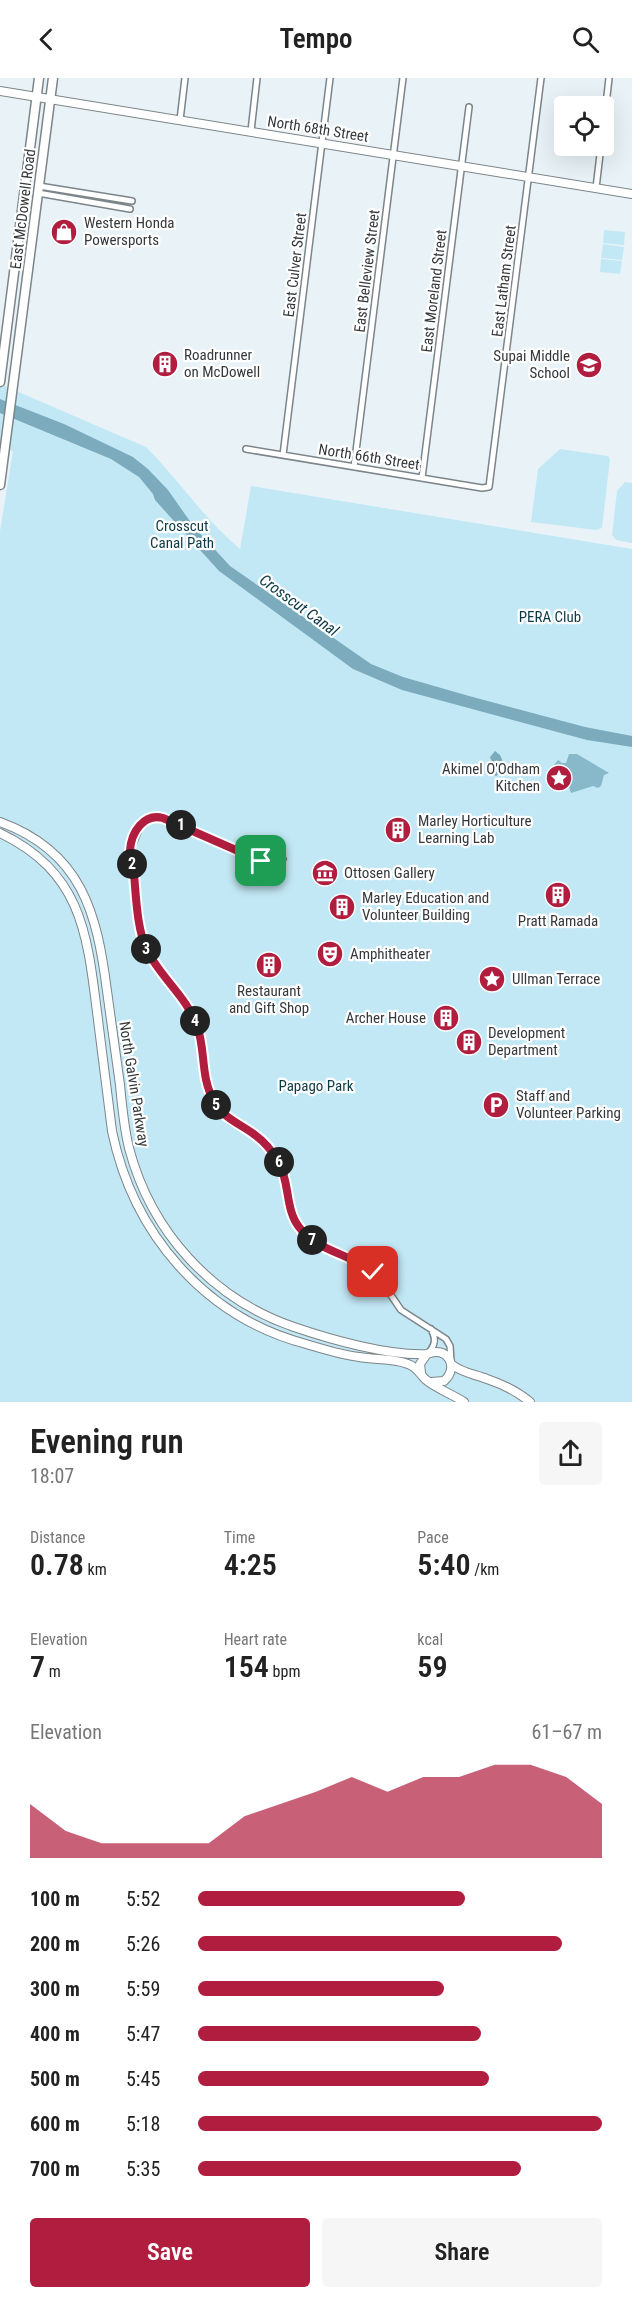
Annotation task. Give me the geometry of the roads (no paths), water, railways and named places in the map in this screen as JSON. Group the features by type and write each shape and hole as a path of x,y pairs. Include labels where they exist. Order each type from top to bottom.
{"main road":[{"name":"East McDowell Road","path":"0,382 39,78"},
{"name":"East McDowell Road","path":"0,485 53,78"},
{"name":"North 68th Street","path":"0,91 632,194"},
{"path":"23,206 36,207"},
{"name":"North Galvin Parkway","path":"0,822 22,832 52,854 74,879 91,908 103,954 129,1149 148,1199 177,1246 223,1290 270,1318 310,1332 376,1348 397,1352 428,1353"},
{"name":"North Galvin Parkway","path":"0,833 31,851 51,870 68,893 79,914 89,951 112,1131 118,1158 139,1210 166,1252 203,1290 236,1315 260,1328 300,1343 350,1356 406,1363 421,1373"},
{"path":"464,1402 429,1382 421,1373 420,1364 428,1353 442,1352 461,1371 489,1379 530,1402"},
{"path":"429,1382 444,1381 451,1373 451,1363"}],"street":[{"path":"180,120 185,78"},
{"path":"251,131 257,78"},
{"name":"East Culver Street","path":"283,455 330,78"},
{"name":"East Belleview Street","path":"354,467 403,78"},
{"name":"East Latham Street","path":"489,487 541,78"},
{"path":"607,96 609,78"},
{"name":"East Moreland Street","path":"422,478 469,107"},
{"path":"596,188 600,156"},
{"path":"38,189 132,201"},
{"path":"38,189 130,209"},
{"name":"North 66th Street","path":"246,449 489,487"},
{"path":"283,859 276,865 261,861 163,818 153,816 146,819 139,827 130,851 143,939 155,964 181,998 198,1026 209,1092 224,1115 255,1135 271,1150 284,1175 292,1214 299,1228 313,1240 368,1268 380,1279 401,1310 443,1335 448,1342 451,1363"},
{"path":"428,1353 435,1340 431,1329"}],"place":[{"name":"Western Honda Powersports","path":"64,232"},
{"name":"Roadrunner on McDowell","path":"165,364"},
{"name":"Supai Middle School","path":"589,365"},
{"name":"Akimel O'Odham Kitchen","path":"559,778"},
{"name":"Marley Horticulture Learning Lab","path":"398,830"},
{"name":"Ottosen Gallery","path":"325,873"},
{"name":"Pratt Ramada","path":"558,895"},
{"name":"Marley Education and Volunteer Building","path":"342,907"},
{"name":"Amphitheater","path":"330,954"},
{"name":"Restaurant and Gift Shop","path":"269,965"},
{"name":"Ullman Terrace","path":"492,979"},
{"name":"Archer House","path":"446,1018"},
{"name":"Development Department","path":"469,1042"},
{"name":"Staff and Volunteer Parking","path":"496,1105"}],"park label":[{"name":"Crosscut Canal Path","path":"182,534"},
{"name":"PERA Club","path":"550,617"},
{"name":"Papago Park","path":"316,1086"}],"water label":[{"name":"Crosscut Canal","path":"299,605"}]}
